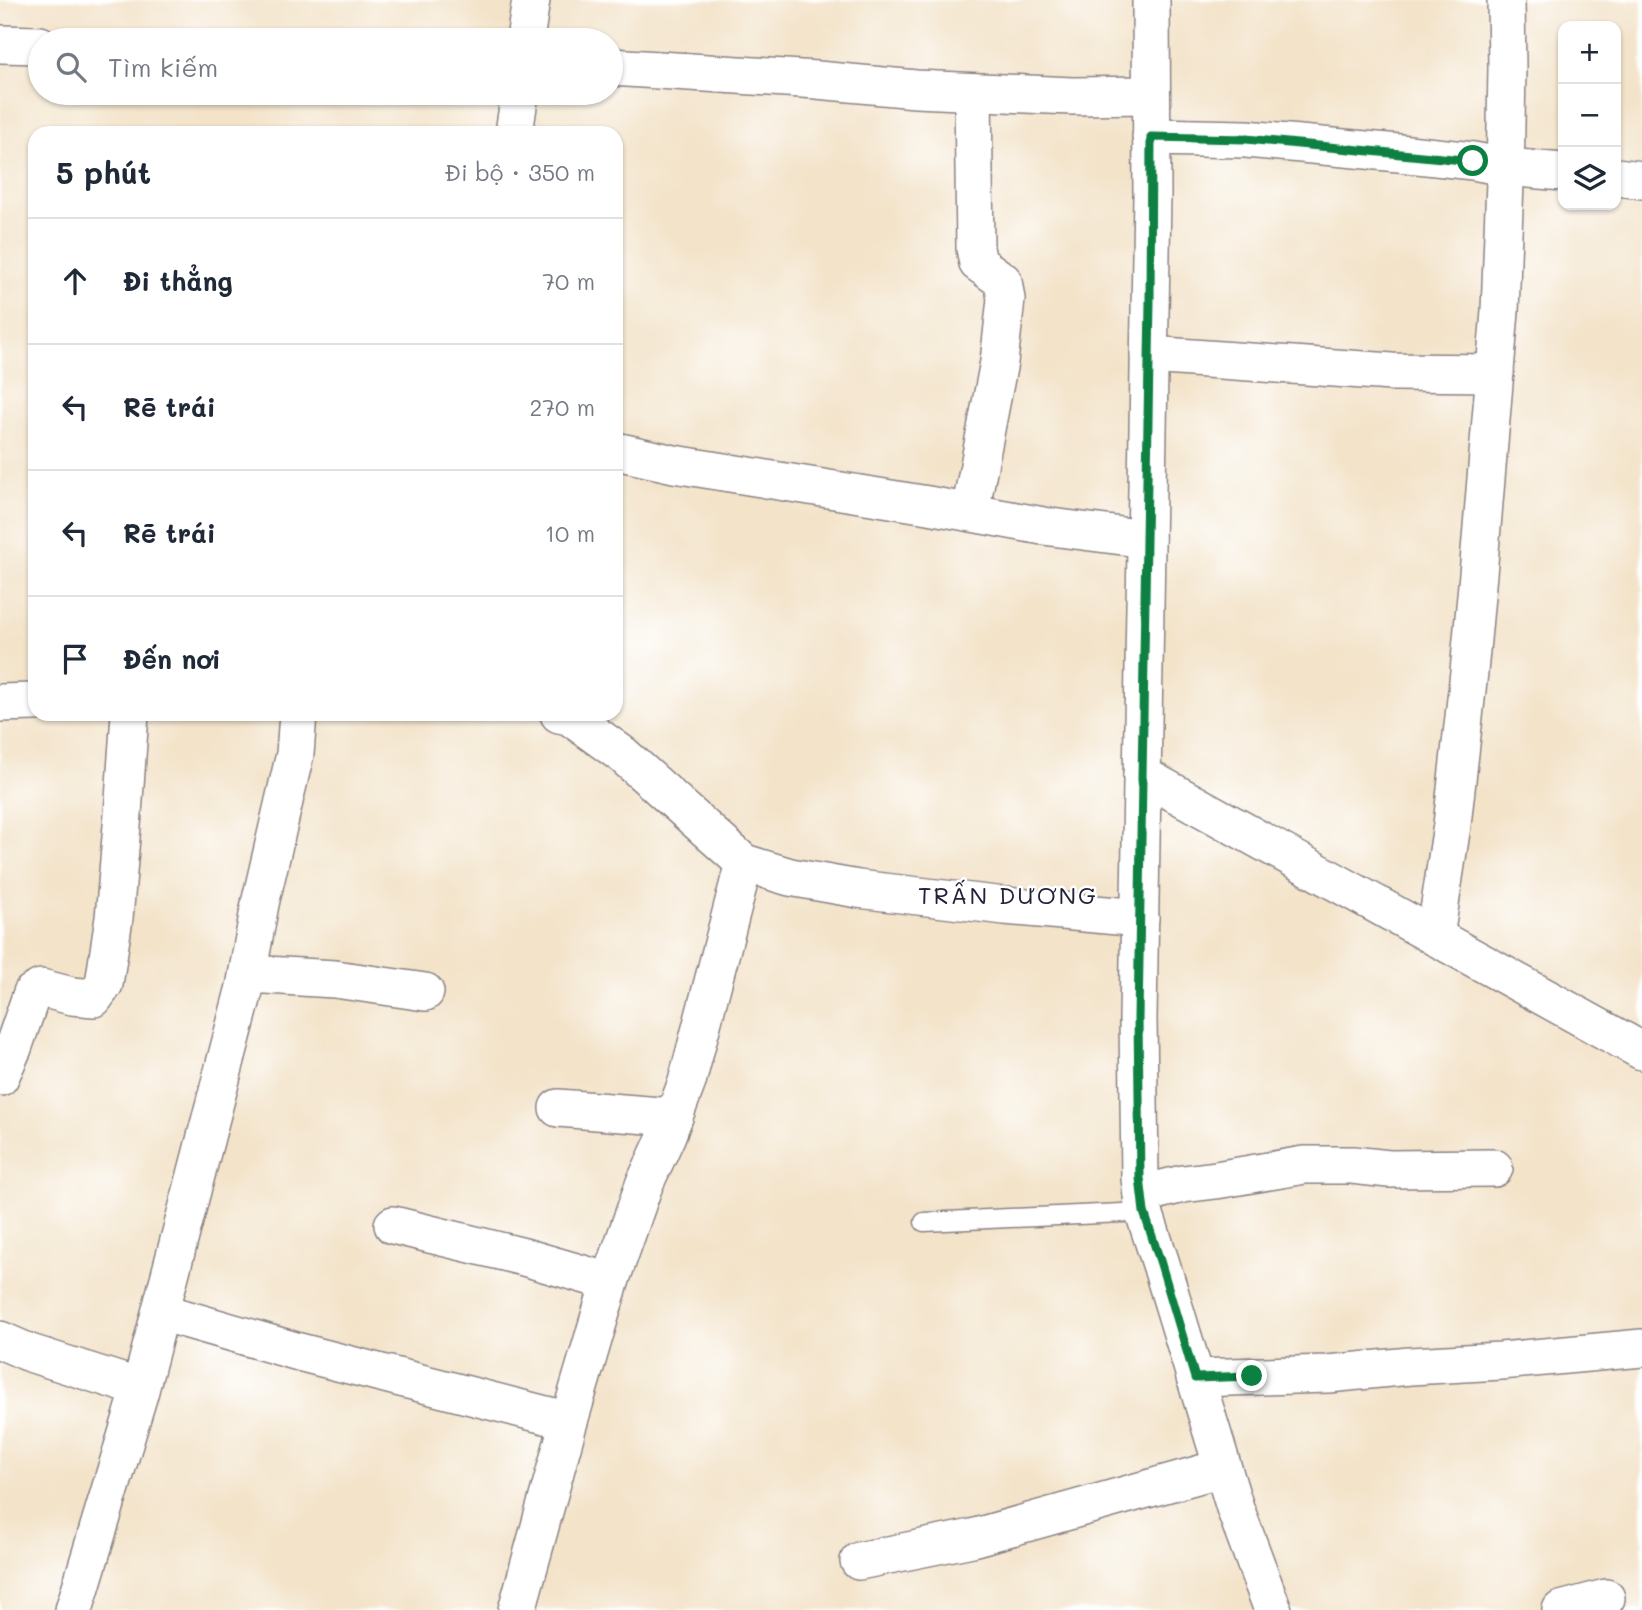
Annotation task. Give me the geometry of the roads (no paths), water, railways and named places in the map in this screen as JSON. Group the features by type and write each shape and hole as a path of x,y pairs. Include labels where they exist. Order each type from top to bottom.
{"street":[{"path":"527,28 531,0"},
{"path":"1151,0 1149,355 1138,1044 1140,1178 1143,1203 1222,1468 1273,1610"},
{"path":"1435,937 1454,813 1500,311 1507,67 1506,0"},
{"path":"0,44 28,45"},
{"path":"623,68 972,92 1072,96 1151,95"},
{"path":"970,512 999,362 1006,299 1003,282 978,263 975,248 972,92"},
{"path":"515,126 518,105"},
{"path":"1151,137 1246,139 1558,172"},
{"path":"1621,178 1642,180"},
{"path":"1149,355 1392,372 1495,373"},
{"path":"623,453 1043,526 1146,539"},
{"path":"0,703 28,702"},
{"path":"576,721 623,755 744,863 790,877 858,889 1140,918"},
{"path":"0,1077 32,993 41,988 93,998 104,984 114,918 129,728"},
{"path":"74,1610 161,1312 248,974 296,732"},
{"path":"1142,775 1642,1051"},
{"path":"517,1610 610,1282 644,1185 687,1082 744,863"},
{"path":"248,974 335,979 425,992"},
{"path":"558,1108 674,1117"},
{"path":"1143,1203 1183,1184 1304,1165 1352,1165 1389,1169 1494,1168"},
{"path":"393,1225 524,1257 610,1282"},
{"path":"161,1312 299,1352 569,1420"},
{"path":"0,1340 30,1353 140,1388"},
{"path":"1195,1378 1328,1374 1410,1366 1501,1362 1642,1348"},
{"path":"859,1561 972,1538 1222,1468"},
{"path":"1561,1610 1606,1598"}],"lane":[{"path":"924,1222 1143,1203"}],"district":[{"name":"TRẤN DƯƠNG","path":"1008,894"}]}
